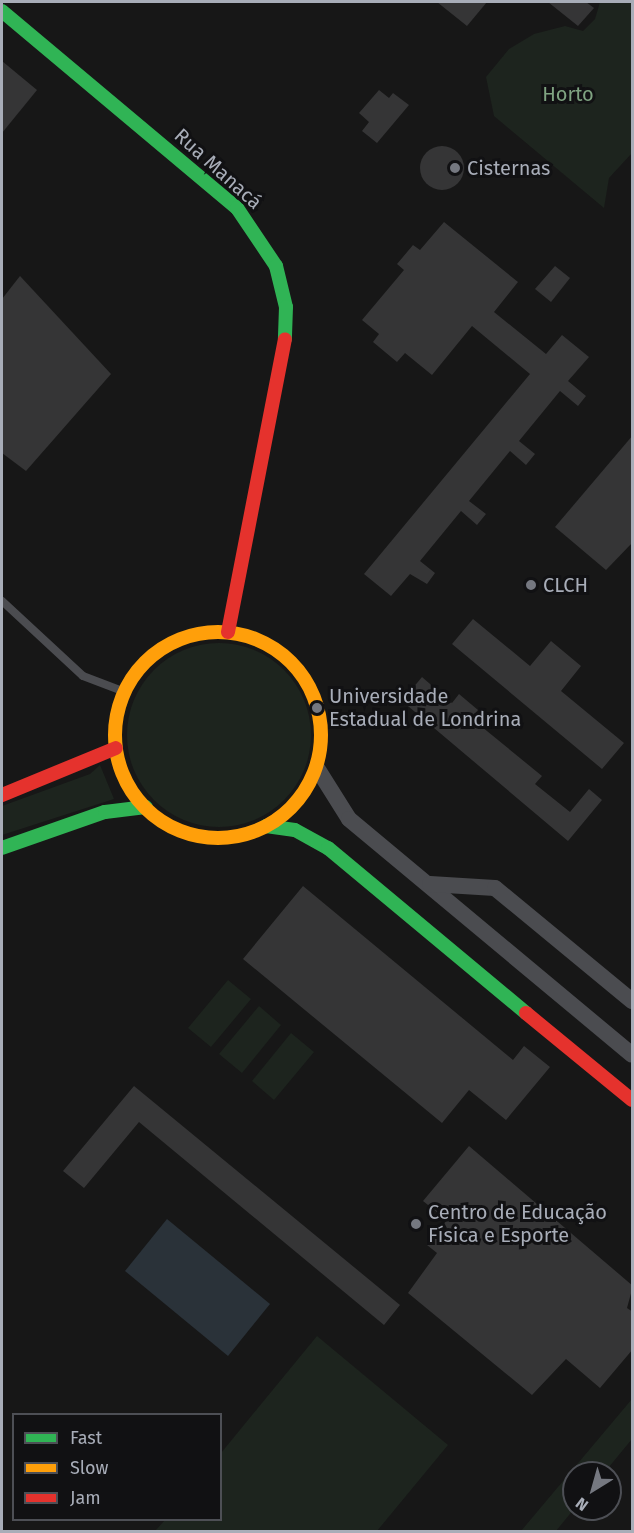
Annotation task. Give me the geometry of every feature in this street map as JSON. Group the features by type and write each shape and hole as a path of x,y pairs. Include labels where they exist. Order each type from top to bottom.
{"street":[{"name":"Rua Manacá","path":"2,11 237,208 276,266 286,307 285,360 228,632"},
{"path":"266,826 290,810 316,768 320,719 310,687 289,660 261,641 228,632 172,642 148,658 125,692 116,748 134,794 146,807 182,831 210,837 266,826 295,830 328,848 633,1100"},
{"path":"2,795 116,748"},
{"path":"316,768 349,819 633,1055"},
{"path":"2,848 105,812 146,807"},
{"path":"424,881 444,889 495,888 633,1001"}],"lane":[{"path":"2,601 83,675 125,692"}],"green space":[{"name":"Horto","path":"600,2 632,2 632,153 609,178 604,208 494,116 486,77 509,49 534,34 565,26 583,31 595,19"},
{"path":"219,643 254,650 270,658 284,670 296,684 304,700 311,735 304,770 296,786 284,800 270,812 254,820 219,827 184,820 168,812 154,800 142,786 134,770 127,735 134,700 142,684 154,670 168,658 184,650"},
{"path":"100,765 114,799 2,835 2,806 90,774"},
{"path":"228,980 251,999 211,1047 188,1028"},
{"path":"259,1006 281,1025 242,1073 219,1054"},
{"path":"291,1033 314,1052 274,1100 252,1081"},
{"path":"317,1336 448,1445 377,1531 155,1531 164,1521 222,1521 222,1452"},
{"path":"632,1399 632,1439 614,1461 580,1461"},
{"path":"562,1482 562,1521 564,1521 556,1531 521,1531"}],"shaded area":[{"path":"167,1219 270,1304 228,1356 125,1271"}],"building":[{"path":"437,2 487,2 467,26"},
{"path":"548,2 586,2 594,8 578,26"},
{"path":"2,61 37,90 2,133"},
{"path":"379,90 389,98 393,93 409,105 377,143 362,131 369,122 359,113"},
{"name":"Cisternas","path":"442,146 457,153 464,168 457,183 442,190 427,183 420,168 427,153"},
{"path":"444,222 518,282 494,312 546,354 562,335 589,357 568,381 586,396 578,406 560,391 519,441 535,454 526,465 510,451 469,501 486,514 477,525 461,511 420,561 435,573 427,584 410,574 391,596 364,574 530,374 472,326 432,375 405,353 397,362 373,342 379,334 362,320 404,270 397,264 413,245 420,250"},
{"path":"555,266 570,278 551,302 535,289"},
{"path":"20,276 111,374 26,471 2,453 2,299"},
{"path":"633,435 633,542 606,570 555,527"},
{"path":"473,619 530,666 551,641 581,666 561,691 624,743 602,769 452,644"},
{"path":"422,677 452,703 459,694 478,710 471,718 542,776 535,784 570,812 589,789 602,800 568,841 402,701"},
{"path":"303,886 513,1060 524,1046 550,1067 506,1120 469,1090 442,1123 243,959"},
{"path":"134,1086 400,1305 384,1325 139,1122 84,1188 63,1171"},
{"path":"469,1146 633,1286 627,1308 633,1312 633,1349 600,1388 566,1359 532,1395 408,1293 437,1253 427,1245 447,1220 423,1201"}],"traffic: fast":[{"path":"2,11 237,208 276,266 286,307 285,339"},
{"path":"2,848 105,812 146,807"},
{"path":"266,826 295,830 328,848 526,1013"}],"traffic: slow":[{"path":"218,632 238,634 257,640 291,662 313,696 319,715 321,735 319,755 313,774 291,808 257,830 238,836 218,838 198,836 179,830 145,808 123,774 117,755 115,735 117,715 123,696 145,662 179,640 198,634 218,632"}],"traffic: jam":[{"path":"228,632 285,339"},
{"path":"2,795 116,748"},
{"path":"526,1013 632,1100"}],"place":[{"name":"Cisternas","path":"455,168"},
{"name":"CLCH","path":"531,585"},
{"name":"Universidade Estadual de Londrina","path":"317,708"},
{"name":"Centro de Educação Física e Esporte","path":"416,1224"}]}
